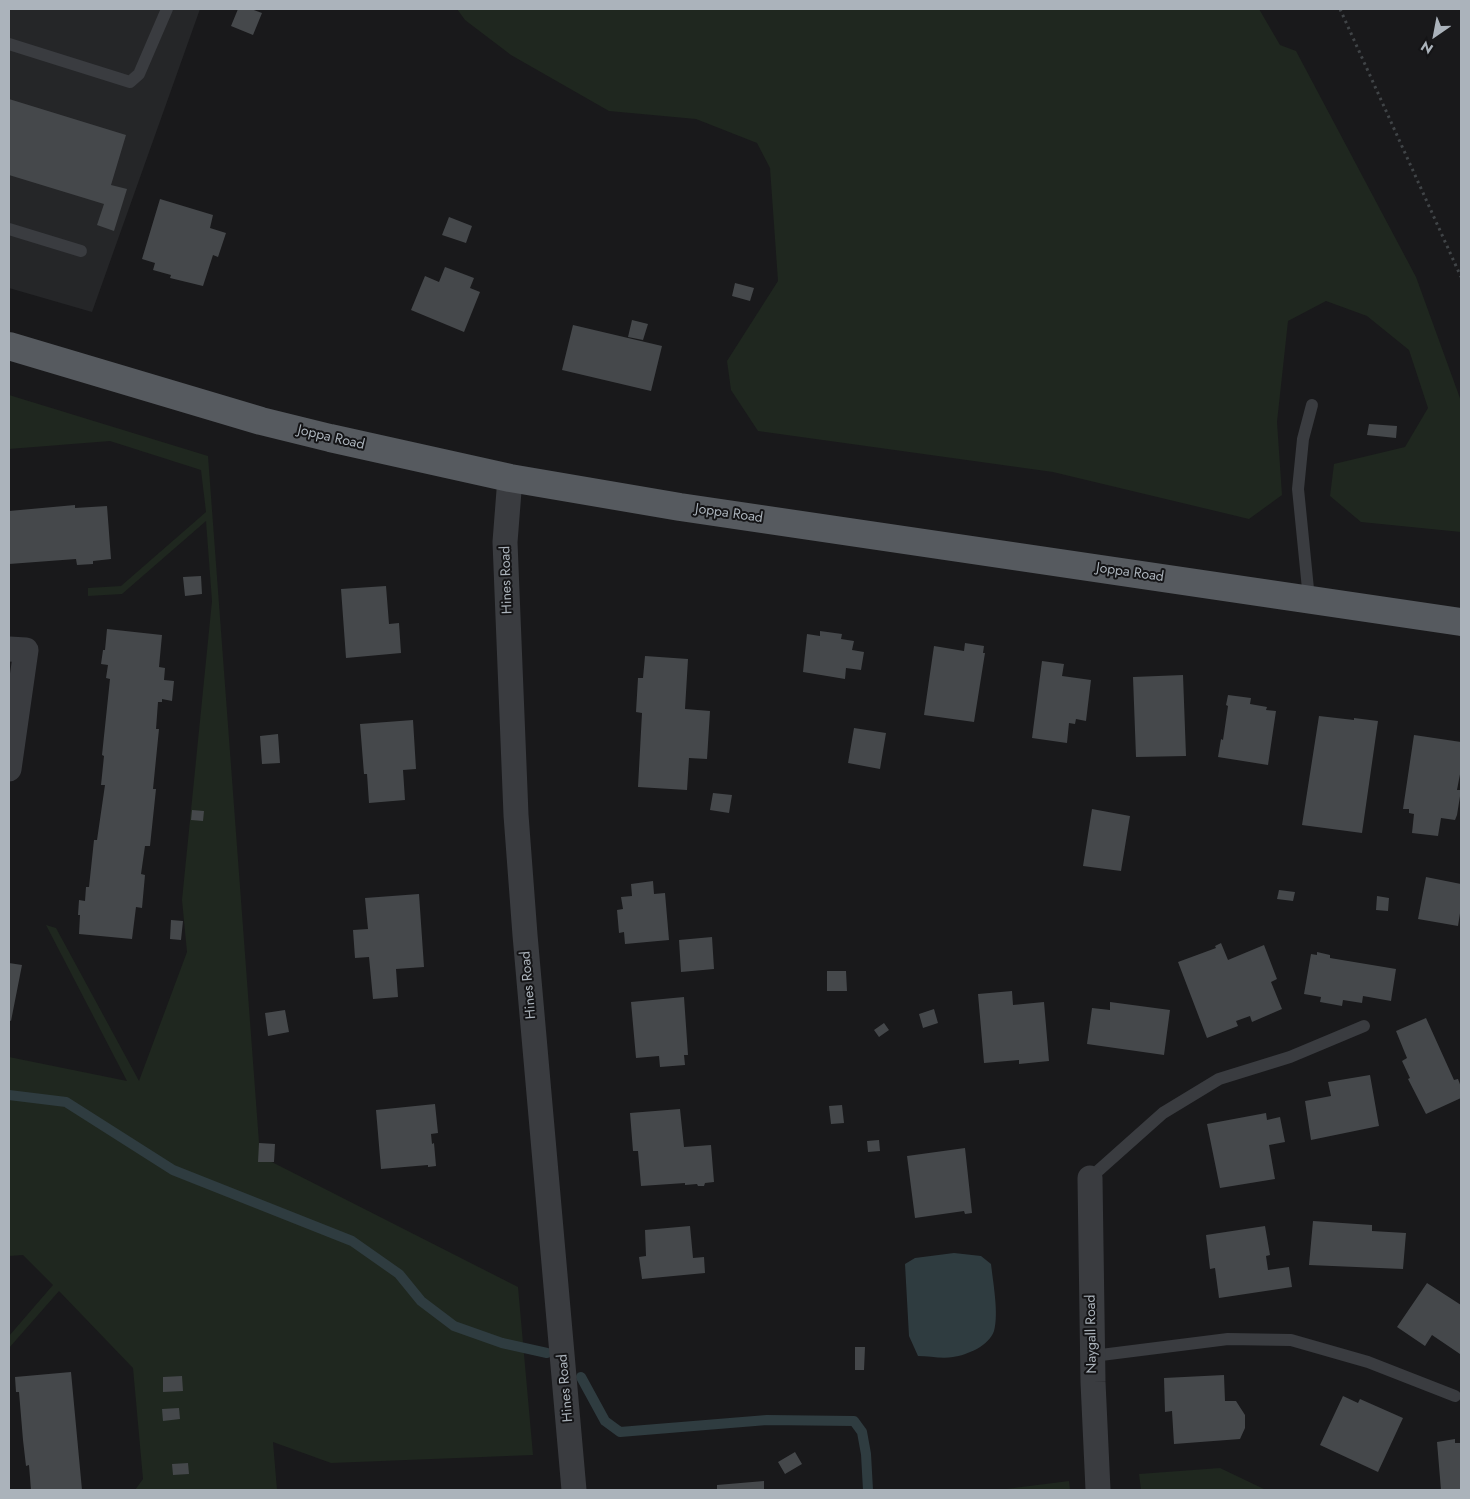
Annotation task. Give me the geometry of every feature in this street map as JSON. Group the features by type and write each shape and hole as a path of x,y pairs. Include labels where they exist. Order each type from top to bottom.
{"main road":[{"name":"Joppa Road","path":"9,346 261,421 510,478 680,507 1461,622"}],"street":[{"name":"Hines Road","path":"510,478 505,542 516,815 574,1490"},
{"path":"9,649 26,650 9,768"},
{"name":"Naygall Road","path":"1090,1178 1093,1356 1098,1490"}],"lane":[{"path":"9,44 130,82 139,74 167,9"},
{"path":"9,229 81,251"},
{"path":"1309,599 1298,490 1303,439 1312,405"},
{"path":"1090,1178 1163,1113 1219,1079 1290,1057 1364,1026"},
{"path":"1093,1356 1228,1339 1291,1340 1368,1362 1455,1396"}],"path":[{"path":"1340,9 1461,277"}],"shaded area":[{"path":"9,9 200,9 92,312 9,288"},
{"path":"457,9 1259,9 1280,45 1296,51 1416,277 1461,401 1461,532 1361,522 1330,496 1334,464 1405,447 1428,408 1409,350 1367,316 1326,301 1288,321 1277,422 1282,495 1249,519 1053,472 758,431 731,390 727,361 778,281 770,168 757,143 696,119 609,111 511,55 465,20"},
{"path":"9,395 208,456 260,1156 518,1287 533,1455 331,1463 273,1442 277,1490 135,1490 143,1479 133,1368 59,1291 9,1348 9,1336 53,1285 23,1255 9,1256 9,1057 127,1081 46,925 56,928 139,1081 187,952 182,900 212,601 206,521 122,594 88,596 88,588 121,586 206,512 201,470 110,441 9,449"},
{"path":"954,1253 981,1256 991,1264 996,1307 994,1331 983,1345 959,1356 940,1358 918,1356 909,1336 905,1264 915,1258"},
{"path":"1220,1468 1266,1490 1141,1490 1139,1474"},
{"path":"1069,1481 1070,1490 998,1490"}],"building":[{"path":"238,9 251,9 262,13 253,35 231,26"},
{"path":"9,99 126,135 111,185 127,189 114,231 97,225 104,204 9,175"},
{"path":"160,199 213,215 210,228 226,233 218,257 213,255 203,286 170,278 171,275 153,270 155,263 142,259"},
{"path":"449,217 472,226 466,243 442,235"},
{"path":"445,267 474,278 470,288 480,292 464,332 411,310 425,276 439,282"},
{"path":"735,283 754,288 750,301 732,296"},
{"path":"632,320 648,324 643,340 628,337"},
{"path":"573,325 662,346 651,391 562,370"},
{"path":"1369,424 1397,426 1396,438 1367,435"},
{"path":"75,505 75,508 107,506 111,559 93,561 93,564 77,565 76,559 9,564 9,511"},
{"path":"201,576 202,594 185,596 183,577"},
{"path":"386,586 389,624 399,623 401,653 346,658 341,589"},
{"path":"107,629 162,635 159,667 165,668 164,680 174,681 172,701 162,699 162,702 158,702 156,729 159,729 153,789 156,789 150,846 145,846 141,874 145,875 142,908 136,907 132,939 79,934 79,900 85,901 86,887 89,887 94,840 97,840 105,785 101,785 104,756 102,755 110,679 106,678 108,665 101,664 103,650 105,650"},
{"path":"820,631 842,634 841,639 854,641 852,650 864,652 861,670 846,668 845,679 803,672 807,634 820,636"},
{"path":"965,643 984,646 983,653 985,653 974,722 924,715 934,646 964,651"},
{"path":"645,656 688,659 685,709 710,711 707,759 689,758 687,790 638,787 642,713 636,712 638,678 643,678"},
{"path":"1042,661 1064,664 1062,676 1091,680 1086,721 1076,719 1075,724 1069,723 1067,743 1032,738"},
{"path":"1183,675 1186,756 1136,757 1133,677"},
{"path":"1228,695 1251,698 1250,704 1267,707 1266,710 1276,711 1268,765 1218,757 1221,739 1223,740"},
{"path":"1319,716 1378,721 1362,833 1302,825"},
{"path":"413,720 416,769 403,770 405,800 369,803 367,774 364,774 360,724"},
{"path":"854,728 886,733 880,769 848,763"},
{"path":"278,734 280,763 262,764 260,736"},
{"path":"1414,735 1461,742 1461,769 1457,790 1461,790 1457,815 1455,820 1441,818 1438,836 1412,833 1414,814 1409,813 1409,809 1403,809"},
{"path":"713,793 732,795 729,813 710,810"},
{"path":"1092,809 1130,816 1121,871 1083,866"},
{"path":"192,810 204,811 203,821 191,820"},
{"path":"1426,877 1461,884 1461,907 1458,926 1418,919"},
{"path":"653,881 654,894 665,893 669,940 625,944 624,932 619,933 617,910 623,909 621,897 632,896 631,884"},
{"path":"1279,890 1295,892 1293,901 1277,899"},
{"path":"419,894 424,967 396,969 398,997 373,999 369,957 355,958 353,930 368,929 365,898"},
{"path":"1377,896 1389,898 1388,911 1376,910"},
{"path":"171,920 183,921 181,940 170,939"},
{"path":"712,937 714,969 681,972 679,940"},
{"path":"1221,943 1228,960 1264,945 1277,979 1271,982 1282,1009 1252,1022 1250,1016 1236,1021 1238,1026 1207,1038 1178,962 1216,948 1215,946"},
{"path":"1317,952 1330,955 1330,958 1396,969 1391,1001 1363,996 1362,1003 1343,1000 1342,1006 1320,1002 1321,997 1304,994 1311,954 1317,955"},
{"path":"9,963 22,965 11,1021 9,1020"},
{"path":"827,971 846,971 847,991 827,991"},
{"path":"1012,991 1013,1005 1044,1002 1049,1061 1019,1064 1019,1060 984,1063 978,994"},
{"path":"684,997 688,1055 684,1055 685,1065 660,1067 659,1056 636,1058 631,1002"},
{"path":"1110,1002 1170,1010 1164,1055 1087,1044 1092,1008 1110,1010"},
{"path":"934,1009 938,1023 923,1028 919,1014"},
{"path":"285,1010 289,1032 268,1036 265,1013"},
{"path":"1426,1018 1454,1080 1458,1079 1461,1087 1461,1098 1426,1114 1408,1079 1410,1078 1402,1061 1407,1058 1396,1031"},
{"path":"884,1023 889,1030 879,1037 874,1030"},
{"path":"1370,1075 1379,1126 1311,1140 1305,1101 1331,1096 1328,1082"},
{"path":"435,1104 438,1133 431,1134 432,1144 434,1143 436,1166 381,1169 376,1110"},
{"path":"842,1105 844,1123 831,1124 829,1106"},
{"path":"680,1109 684,1147 711,1145 714,1182 705,1183 704,1186 698,1186 697,1184 685,1185 685,1183 641,1186 638,1151 633,1151 630,1113"},
{"path":"1266,1113 1267,1120 1280,1117 1285,1142 1269,1145 1275,1179 1220,1188 1207,1124"},
{"path":"879,1140 880,1151 868,1152 867,1141"},
{"path":"259,1143 275,1144 274,1162 258,1162"},
{"path":"965,1148 972,1213 965,1214 964,1211 915,1218 907,1156"},
{"path":"1313,1221 1372,1225 1372,1231 1406,1233 1403,1269 1309,1265"},
{"path":"690,1226 693,1258 704,1257 705,1273 642,1279 639,1257 646,1256 645,1230"},
{"path":"1265,1226 1270,1255 1266,1256 1268,1270 1289,1267 1292,1287 1219,1298 1215,1268 1210,1269 1206,1235"},
{"path":"1427,1283 1461,1305 1460,1354 1432,1335 1425,1346 1397,1327"},
{"path":"855,1347 865,1347 864,1370 855,1370"},
{"path":"71,1372 82,1490 31,1490 29,1465 26,1466 19,1392 16,1392 15,1377"},
{"path":"1224,1375 1225,1401 1236,1401 1245,1415 1245,1428 1240,1439 1174,1444 1172,1411 1165,1412 1164,1378"},
{"path":"182,1376 183,1391 163,1392 163,1377"},
{"path":"1343,1396 1358,1403 1360,1399 1403,1418 1378,1472 1320,1445"},
{"path":"179,1408 180,1419 163,1421 162,1409"},
{"path":"1455,1439 1455,1443 1461,1443 1461,1490 1441,1490 1437,1442"},
{"path":"795,1452 802,1464 785,1474 778,1462"},
{"path":"188,1463 189,1474 173,1475 172,1464"},
{"path":"764,1481 764,1490 717,1490 717,1485"}],"waterway":[{"path":"9,1095 66,1102 173,1170 352,1241 399,1274 421,1301 454,1326 502,1343 547,1353"},
{"path":"581,1377 605,1421 620,1432 767,1420 854,1421 862,1432 866,1454 868,1490"}]}
